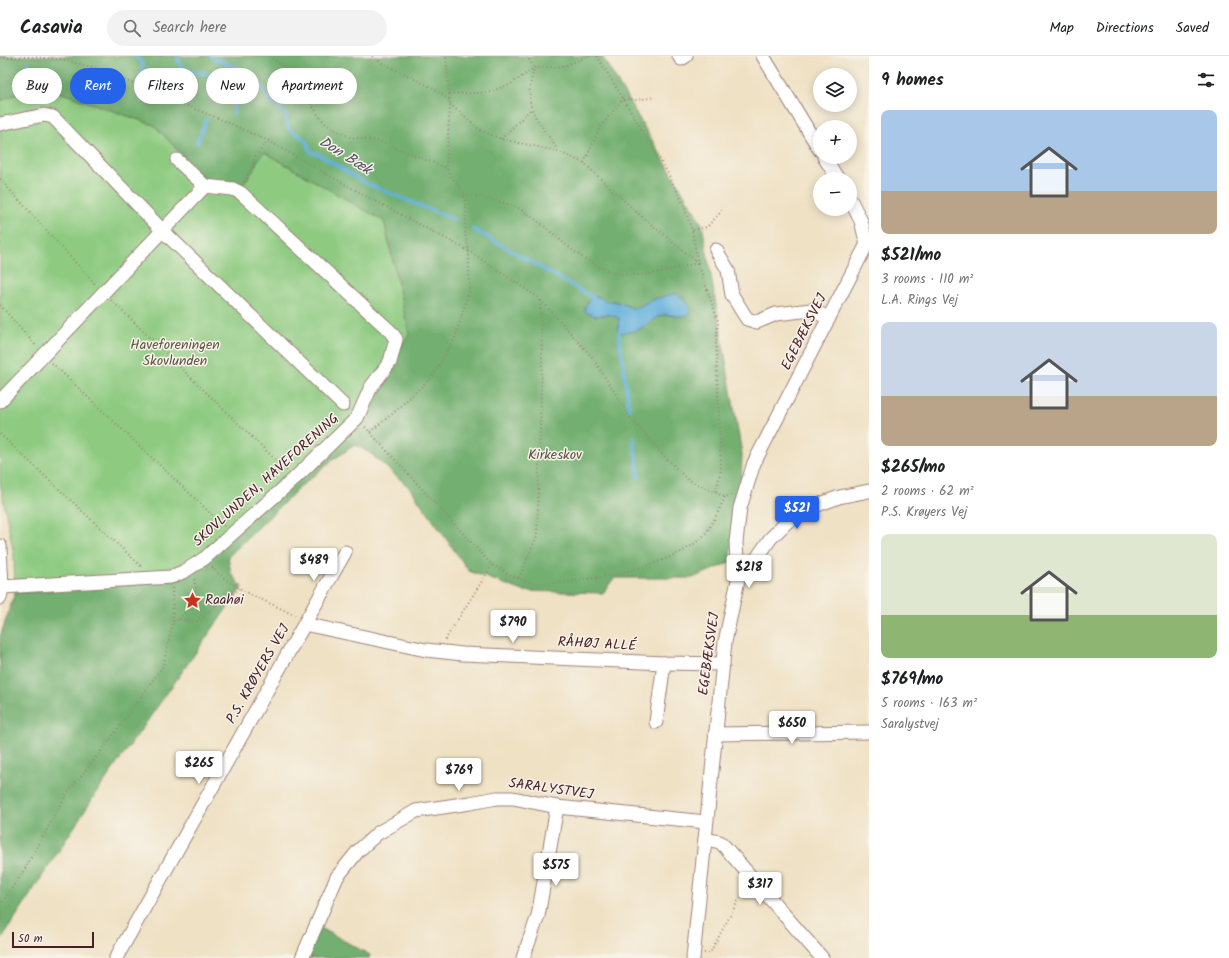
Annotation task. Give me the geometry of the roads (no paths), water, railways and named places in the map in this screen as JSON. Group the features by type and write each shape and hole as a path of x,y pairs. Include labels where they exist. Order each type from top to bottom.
{"street":[{"path":"679,56 681,59 686,56"},
{"path":"762,56 813,139"},
{"path":"0,124 44,116 53,117 163,231 343,405"},
{"path":"0,401 163,231 204,186 177,160"},
{"name":"SKOVLUNDEN, HAVEFORENING","path":"1,593 171,577 185,571 205,558 296,478 357,418 371,387 390,362 396,338 390,331 241,193 237,190 204,186"},
{"path":"857,204 869,208"},
{"path":"857,213 868,242"},
{"name":"EGEBÆKSVEJ","path":"693,955 725,642 738,580 736,542 740,508 754,463 868,242"},
{"path":"716,250 728,270 732,295 747,319 758,322 776,314 811,310 829,318"},
{"path":"738,568 746,566 754,561 770,539 788,521 815,506 839,498 869,491"},
{"path":"0,546 1,593"},
{"name":"P.S. KRØYERS VEJ","path":"116,958 345,552"},
{"name":"RÅHØJ ALLÉ","path":"304,624 438,652 664,663 723,664"},
{"path":"656,722 664,663"},
{"path":"715,734 869,732"},
{"name":"SARALYSTVEJ","path":"302,958 337,877 358,851 378,833 416,811 497,798 514,798 557,806 706,822"},
{"path":"523,958 538,916 557,806"},
{"path":"705,839 720,842 724,846 822,958"}],"water":[{"path":"676,293 688,306 690,311 687,316 662,315 640,329 631,332 619,333 619,318 607,314 596,316 585,312 585,307 591,296 600,297 607,302 614,301 635,309 651,300"}],"waterway":[{"path":"136,56 143,65 143,68"},
{"path":"177,56 180,65 197,74 202,72 206,74"},
{"name":"Don Bæk","path":"211,56 217,61 222,61 239,68 262,87 266,96 287,116 286,122 289,129 305,140 311,152 320,155 363,182 455,220"},
{"path":"28,68 29,63"},
{"path":"227,64 226,79 235,100 234,113"},
{"path":"197,143 206,120"},
{"name":"Don Bæk","path":"473,229 594,298"},
{"path":"620,329 619,333 629,409"},
{"path":"633,437 639,478"}],"place":[{"name":"Raahøi","path":"192,600"}],"park label":[{"name":"Haveforeningen Skovlunden","path":"175,354"},
{"name":"Kirkeskov","path":"555,455"}]}
